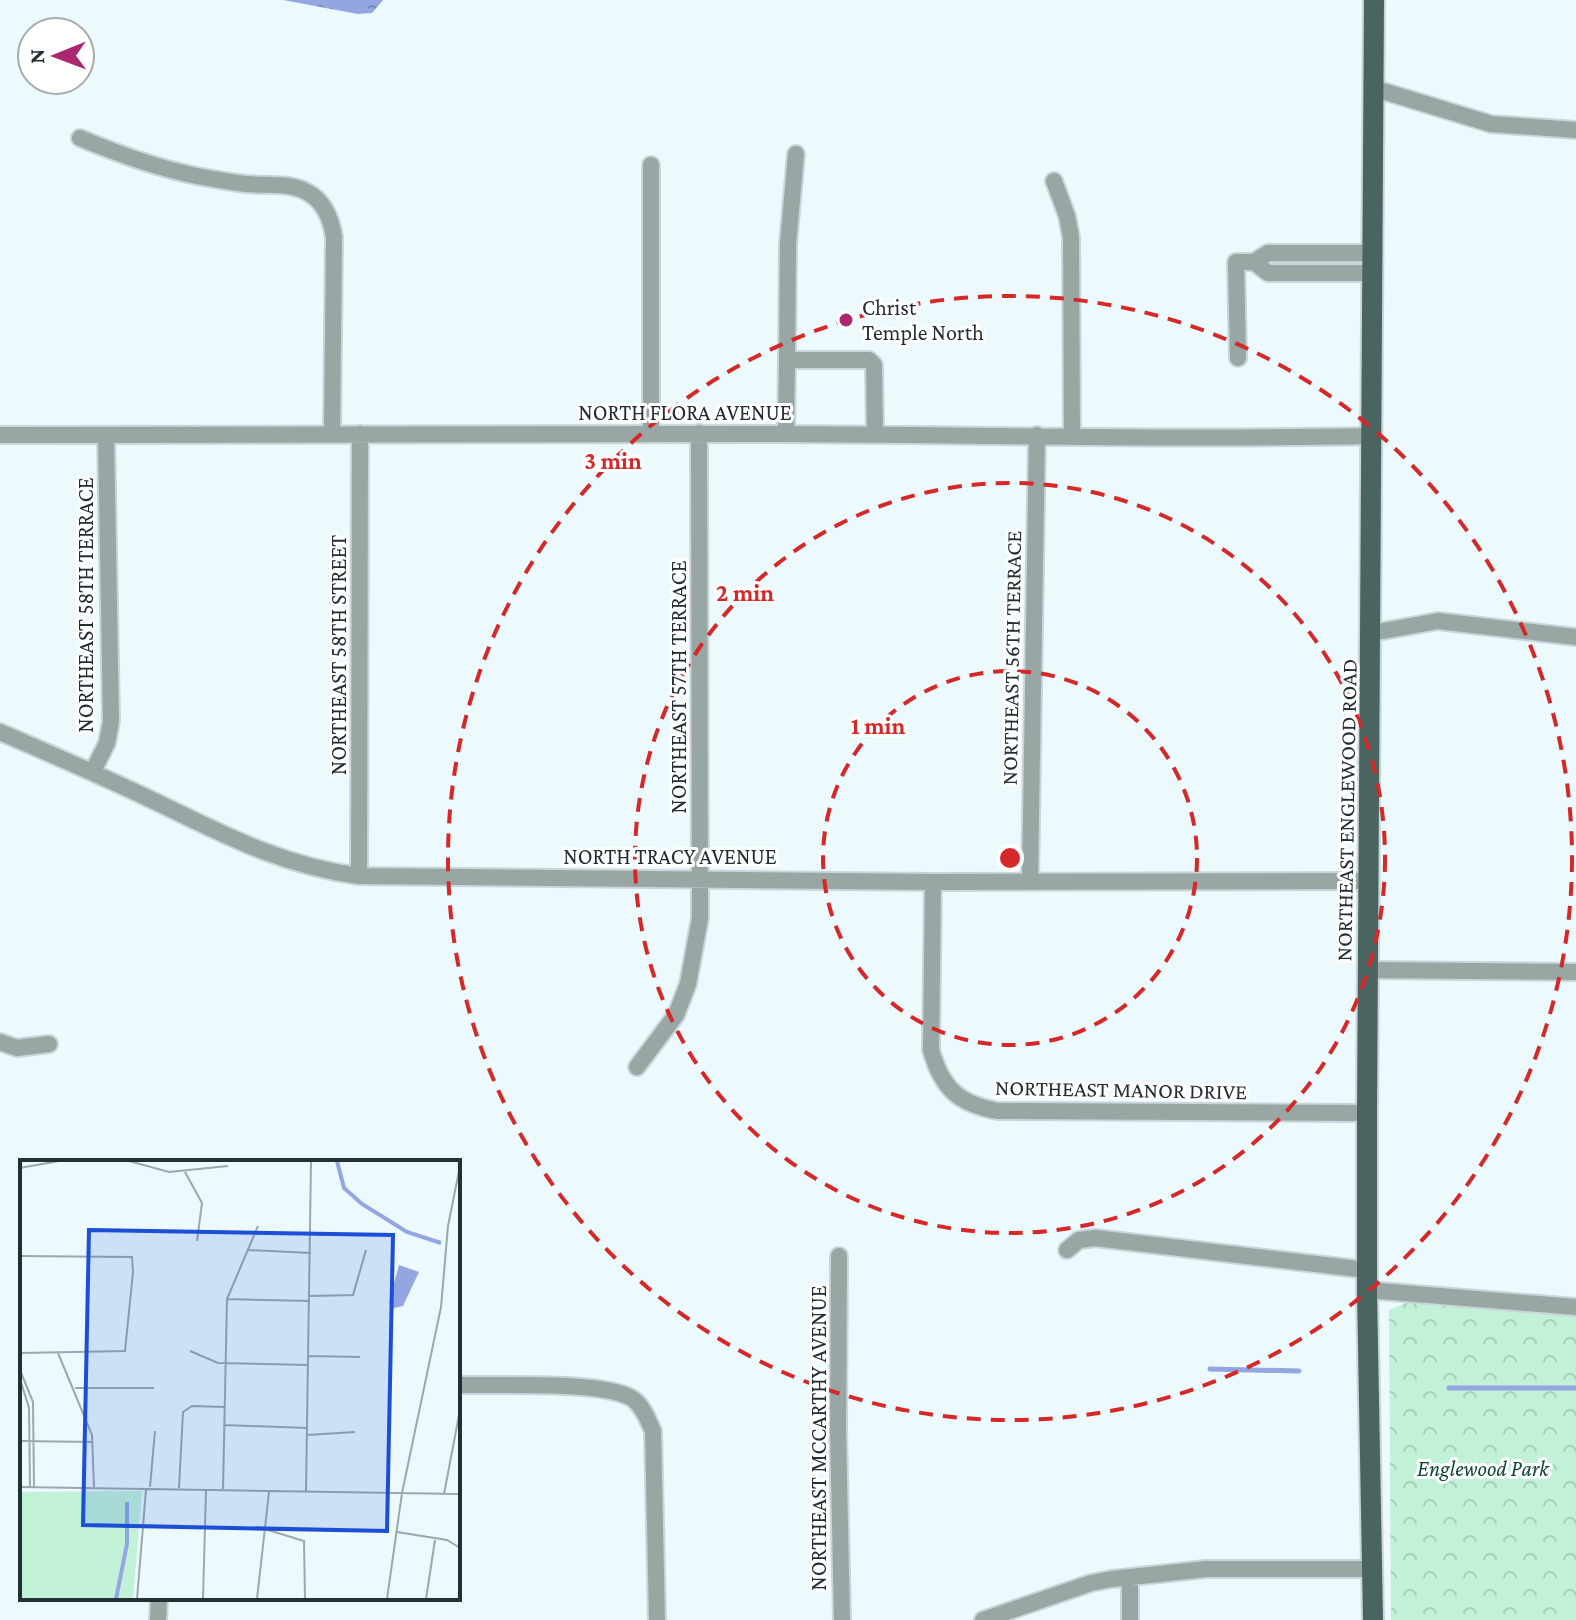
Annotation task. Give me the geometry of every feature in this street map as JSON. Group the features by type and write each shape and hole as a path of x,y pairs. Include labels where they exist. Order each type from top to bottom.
{"main road":[{"name":"NORTHEAST ENGLEWOOD ROAD","path":"1373,1620 1367,1113 1374,0"}],"street":[{"path":"1373,88 1491,124 1576,130"},
{"path":"80,138 147,163 196,176 247,184 297,187 321,204 329,216 334,237 332,434"},
{"path":"786,434 788,244 796,154"},
{"path":"651,165 651,433"},
{"path":"1054,181 1071,237 1072,435"},
{"path":"1238,358 1236,262 1254,262 1268,273 1372,263"},
{"path":"787,360 869,360 874,365 875,434"},
{"name":"NORTH FLORA AVENUE","path":"0,435 699,433 1072,435 1190,439 1371,436"},
{"name":"NORTHEAST 57TH TERRACE","path":"637,1067 676,1015 688,984 700,918 699,433"},
{"name":"NORTHEAST 58TH STREET","path":"359,876 360,434"},
{"name":"NORTHEAST 58TH TERRACE","path":"93,771 107,743 111,721 106,435"},
{"name":"NORTHEAST 56TH TERRACE","path":"1030,881 1037,435"},
{"path":"1372,633 1438,621 1576,637"},
{"name":"NORTH TRACY AVENUE","path":"0,732 93,771 263,853 325,872 359,876 933,882 1369,881"},
{"name":"NORTHEAST MANOR DRIVE","path":"933,882 931,1050 941,1078 961,1099 979,1108 998,1111 1367,1113"},
{"path":"1368,970 1576,972"},
{"path":"0,1042 17,1048 49,1044"},
{"path":"1067,1250 1079,1240 1095,1238 1367,1280 1576,1307"},
{"name":"NORTHEAST MCCARTHY AVENUE","path":"839,1256 838,1430 842,1620"},
{"path":"460,1385 576,1387 611,1391 633,1399 644,1412 653,1431 657,1620"},
{"path":"983,1620 1091,1583 1206,1569 1373,1569"},
{"path":"1130,1579 1130,1620"},
{"path":"158,1620 159,1600"}],"green space":[{"name":"Englewood Park","path":"1406,1303 1576,1316 1576,1620 1391,1620 1389,1310"}],"water":[{"path":"283,0 383,0 372,13 358,14"}],"waterway":[{"path":"1210,1369 1299,1371"},
{"path":"1449,1388 1576,1388"}],"place":[{"name":"Christ Temple North","path":"846,320"}]}
